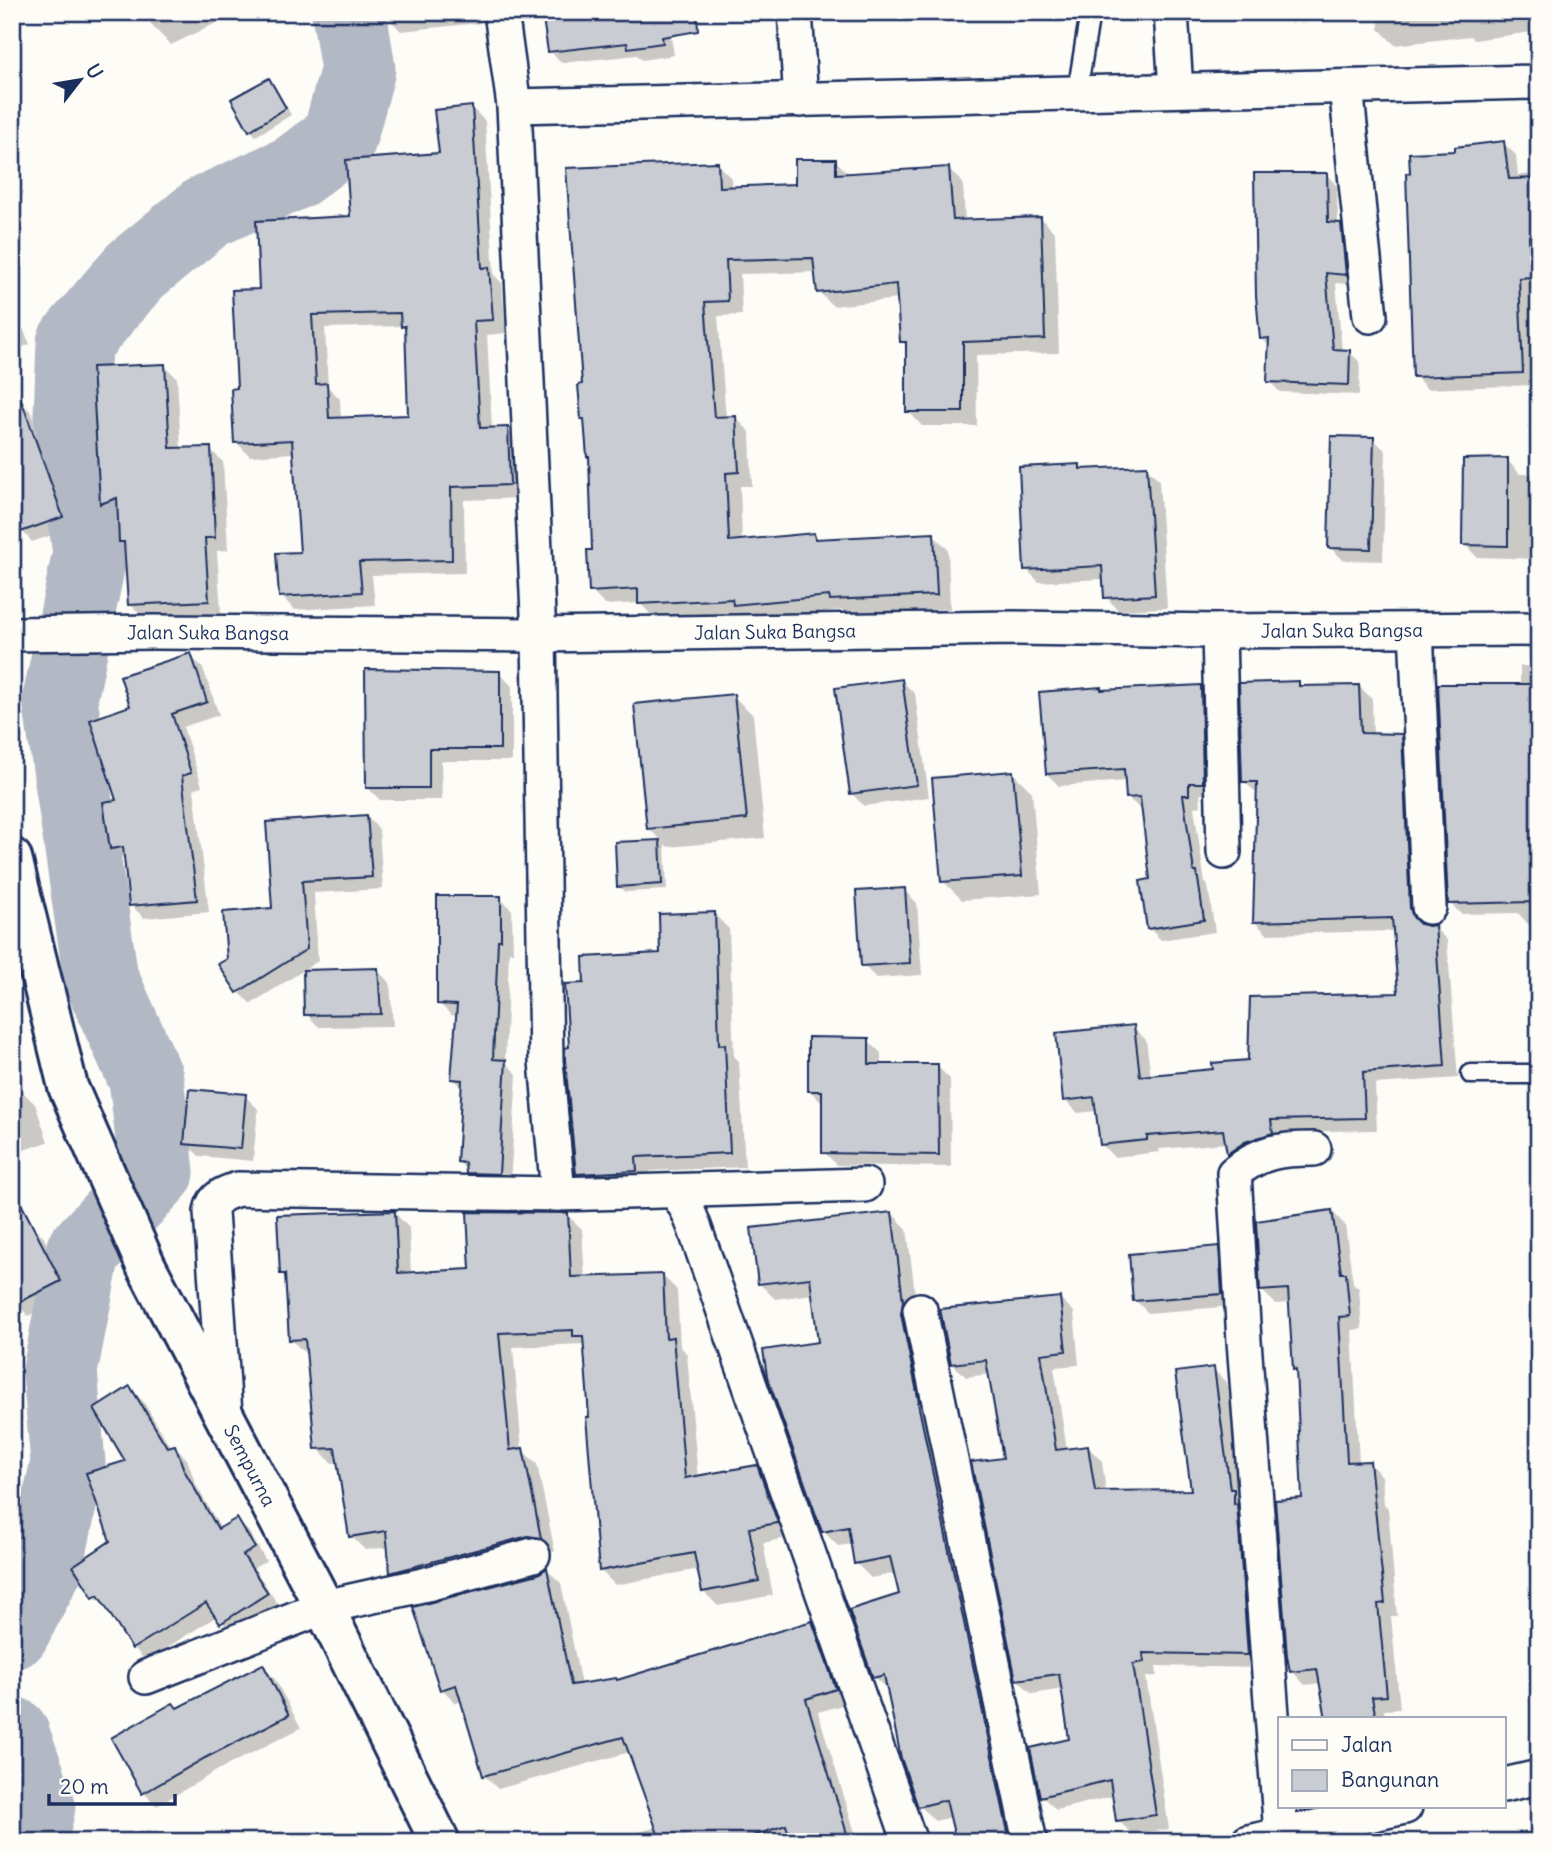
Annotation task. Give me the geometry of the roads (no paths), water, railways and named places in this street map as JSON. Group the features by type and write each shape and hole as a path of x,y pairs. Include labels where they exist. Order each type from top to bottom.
{"street":[{"path":"501,12 514,106 539,635 546,1061 558,1194"},
{"path":"795,12 801,100"},
{"path":"1171,12 1176,90"},
{"path":"514,106 1539,82"},
{"path":"1346,87 1370,316"},
{"name":"Jalan Suka Bangsa","path":"14,633 539,635 1015,628 1219,631 1539,629"},
{"path":"1416,630 1429,907"},
{"path":"1219,631 1224,852"},
{"name":"Sempurna","path":"12,858 68,1087 146,1266 324,1607 440,1842"},
{"path":"1278,1794 1234,1173 1249,1160 1281,1149 1314,1149"},
{"path":"226,1417 211,1212 212,1204 223,1193 238,1189 558,1194 865,1185"},
{"path":"676,1191 694,1226 910,1842"},
{"path":"920,1310 1030,1842"},
{"path":"146,1677 324,1607 427,1584 533,1555"},
{"path":"1506,1785 1539,1777"},
{"path":"1279,1808 1281,1834"},
{"path":"1248,1842 1400,1808"}],"lane":[{"path":"1077,93 1090,12"},
{"path":"1471,1074 1539,1074"}],"waterway":[{"path":"12,1632 46,1566 68,1463 60,1371 83,1252 157,1172 146,1079 101,979 60,699 90,553 71,414 74,343 135,271 207,212 295,172 339,139 358,69 349,12"},
{"path":"12,1734 38,1806 30,1842"}]}
